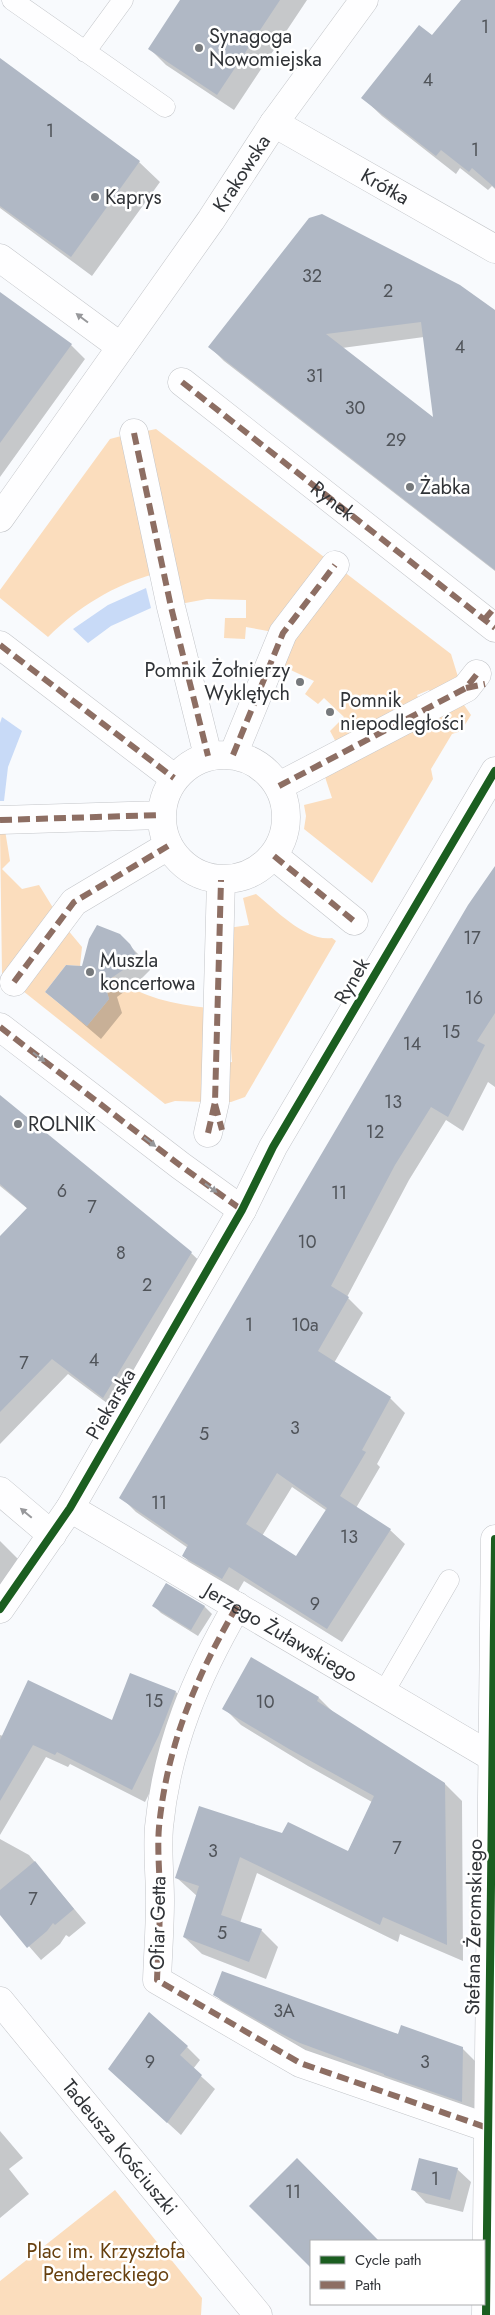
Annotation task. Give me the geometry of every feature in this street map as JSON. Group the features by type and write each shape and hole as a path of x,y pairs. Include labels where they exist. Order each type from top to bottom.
{"street":[{"name":"Krakowska","path":"121,347 211,220 274,123 364,0"},
{"name":"Krótka","path":"274,123 495,249"},
{"path":"0,258 121,347 0,518"},
{"name":"Rynek","path":"182,382 491,618"},
{"path":"134,434 171,606 220,755"},
{"path":"220,755 283,633 335,565"},
{"path":"0,645 174,778"},
{"path":"278,786 476,682"},
{"path":"220,755 252,761 267,772 278,786 285,803 286,821 282,839 274,856 259,869 241,877 221,880 205,877 190,870 177,859 168,846 162,831 161,815 165,796 174,778 190,765 220,755"},
{"name":"Rynek","path":"242,1210 273,1147 495,771"},
{"path":"0,820 161,815"},
{"path":"14,982 74,902 168,846"},
{"path":"274,856 354,921"},
{"path":"215,1132 221,880"},
{"path":"0,1027 181,1166 242,1210"},
{"name":"Piekarska","path":"0,1609 70,1508 242,1210"},
{"path":"0,1491 52,1535"},
{"name":"Jerzego Żuławskiego","path":"70,1508 492,1757"},
{"name":"Stefana Żeromskiego","path":"486,2315 495,1539"},
{"name":"Ofiar Getta","path":"238,1606 210,1654 180,1726 168,1773 159,1828 160,1902 157,1980 300,2063 488,2128"},
{"name":"Tadeusza Kościuszki","path":"0,2001 258,2315"}],"lane":[{"path":"12,0 165,107"},
{"path":"85,52 123,0"},
{"path":"384,1692 449,1580"}],"green space":[{"path":"156,429 328,560 273,632 246,627 245,639 224,638 225,618 246,618 246,600 207,599 180,604 167,544 172,542 169,527 163,528 142,432"},
{"path":"125,435 154,574 125,584 97,598 48,637 0,598 0,590 110,439"},
{"path":"343,571 451,654 459,680 431,694 429,690 417,695 419,700 337,744 330,731 344,717 324,698 318,704 305,694 314,681 278,664"},
{"path":"462,702 471,715 461,731 452,734 431,769 433,779 372,883 304,829 306,816 304,805 332,798 324,774"},
{"path":"5,830 10,861 2,869 22,889 39,885 55,911 12,969 2,974 0,831"},
{"path":"256,894 302,930 312,935 332,938 336,941 245,1097 231,1102 224,1102 225,1063 232,1062 231,1049 225,1048 233,968 233,954 228,954 228,928 249,925 243,898"},
{"path":"67,929 82,947 80,966 66,965 45,992 87,1026 109,999 104,981 114,977 136,990 159,999 209,1008 205,1102 175,1101 165,1104 23,991"},
{"name":"Plac im. Krzysztofa Pendereckiego","path":"115,2190 202,2298 201,2315 0,2315 0,2281"}],"water":[{"path":"146,588 151,608 111,626 88,643 73,629 108,605"},
{"path":"2,717 22,731 8,767 4,801 0,801 0,723"}],"building":[{"name":"Synagoga Nowomiejska","path":"180,0 280,0 217,95 148,49"},
{"path":"461,0 495,0 495,188 472,168 469,172 441,150 436,156 361,98 419,25 432,35"},
{"path":"0,58 140,161 71,257 0,206"},
{"path":"322,214 460,285 495,310 495,570 208,347 309,218","holes":["421,322 433,417 326,334"]},
{"path":"0,292 72,344 0,443"},
{"path":"495,866 495,1013 477,1041 485,1045 448,1117 431,1107 395,1165 331,1286 349,1297 318,1351 391,1397 362,1450 366,1452 340,1496 391,1529 327,1629 229,1567 222,1579 182,1556 188,1545 119,1498 468,905","holes":["277,1473 327,1508 296,1556 246,1524"]},
{"name":"Muszla koncertowa","path":"97,925 120,934 130,944 137,956 126,968 104,983 109,999 87,1026 45,992 66,965 82,966 89,939"},
{"path":"0,1095 192,1252 103,1398 52,1359 0,1412 0,1236 27,1208 0,1184"},
{"path":"166,1583 205,1606 191,1630 152,1606"},
{"path":"251,1657 319,1697 317,1701 445,1783 447,1945 383,1917 380,1925 240,1857 221,1915 262,1929 249,1962 183,1937 199,1886 175,1878 199,1806 282,1833 288,1822 348,1851 374,1796 222,1709"},
{"path":"130,1673 176,1691 159,1735 132,1790 57,1752 55,1755 33,1745 0,1801 0,1740 28,1680 112,1720"},
{"path":"35,1861 74,1909 55,1925 53,1923 47,1931 27,1948 0,1915 0,1890"},
{"path":"222,1971 398,2034 401,2025 463,2047 462,2102 384,2075 300,2043 282,2034 213,1995"},
{"path":"149,2012 188,2046 180,2055 202,2075 167,2123 108,2069"},
{"path":"297,2158 378,2240 310,2240 310,2267 249,2206"},
{"path":"419,2158 458,2168 450,2200 411,2190"}],"marked path":[{"path":"182,382 495,628"},
{"path":"134,433 171,607 208,756"},
{"path":"233,755 283,633 335,565"},
{"path":"484,620 495,607"},
{"path":"0,645 174,778"},
{"path":"279,786 466,688 477,674"},
{"path":"466,688 485,684"},
{"path":"0,820 161,815"},
{"path":"14,982 74,902 168,846"},
{"path":"274,856 354,921"},
{"path":"208,1133 215,1102 221,880"},
{"path":"0,1027 181,1166 242,1210"},
{"path":"215,1104 222,1130"},
{"path":"237,1606 196,1686 176,1740 169,1768 158,1836 160,1910 157,1980 300,2063 488,2128"}],"cycle path":[{"path":"0,1609 70,1508 242,1210 273,1147 495,771"},
{"path":"486,2315 495,1539"}],"place":[{"name":"Synagoga Nowomiejska","path":"199,48"},
{"name":"Kaprys","path":"95,197"},
{"name":"Żabka","path":"410,487"},
{"name":"Pomnik Żołnierzy Wyklętych","path":"300,682"},
{"name":"Pomnik niepodległości","path":"330,712"},
{"name":"Muszla koncertowa","path":"90,972"},
{"name":"ROLNIK","path":"18,1124"}]}
